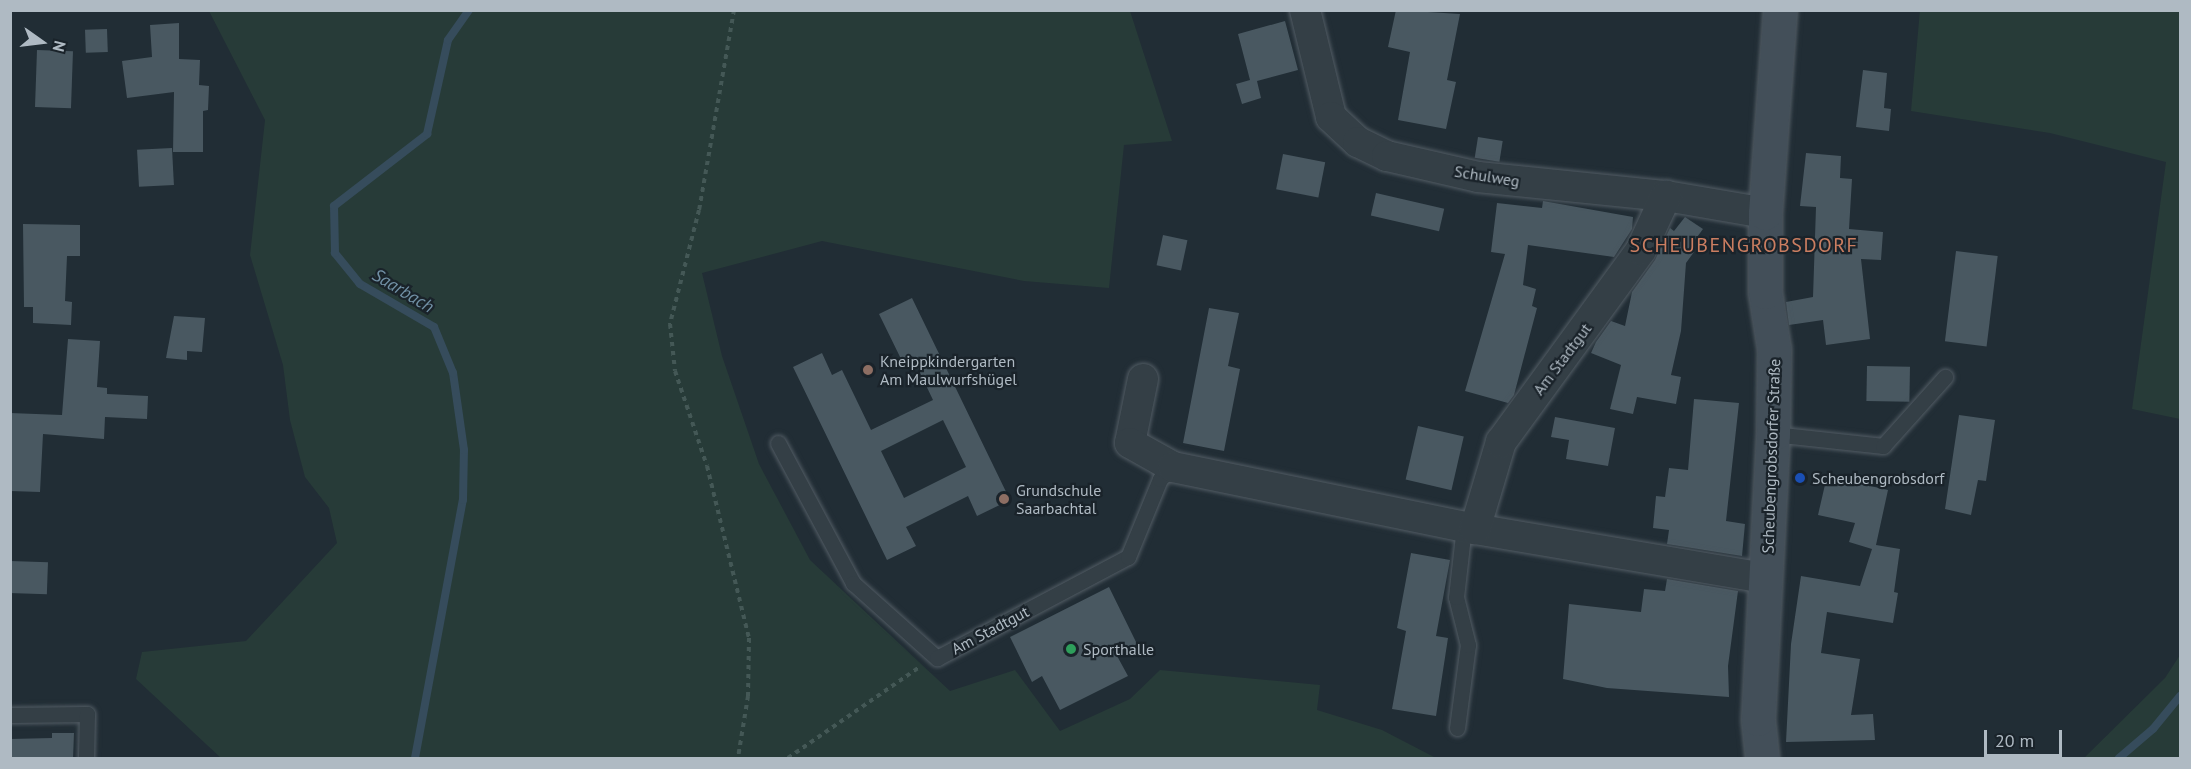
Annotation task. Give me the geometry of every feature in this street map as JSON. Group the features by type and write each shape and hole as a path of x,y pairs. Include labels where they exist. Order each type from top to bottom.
{"main road":[{"name":"Scheubengrobsdorfer Straße","path":"1762,759 1758,719 1773,434 1774,349 1765,292 1765,213 1780,10"}],"street":[{"name":"Schulweg","path":"1305,10 1331,117 1358,142 1387,156 1478,177 1666,196 1765,213"},
{"name":"Am Stadtgut","path":"1469,528 1501,442 1641,250 1666,196"},
{"path":"1143,379 1130,443 1173,467 1469,528 1766,578"}],"lane":[{"path":"1773,434 1883,446 1945,377"},
{"name":"Am Stadtgut","path":"778,443 853,583 938,658 1128,557 1160,479 1173,467"},
{"path":"1457,728 1468,645 1456,597 1469,528"},
{"path":"10,715 87,714 86,759"}],"path":[{"path":"734,10 699,210 670,324 675,371 707,466 749,638 748,696 738,759"},
{"path":"788,759 899,678 938,658"}],"green space":[{"path":"1920,10 2180,11 2180,419 2132,409 2166,162 2050,133 1911,111"},
{"path":"209,11 1130,11 1172,141 1124,145 1109,288 1024,281 822,241 702,273 722,356 759,464 810,560 950,691 1015,670 1060,731 1130,699 1160,670 1320,685 1317,710 1382,730 1436,758 221,758 136,679 142,652 246,641 337,543 329,508 305,477 290,420 283,365 250,255 265,120"},
{"path":"2180,655 2180,758 2084,758 2165,678"}],"building":[{"path":"1396,10 1460,14 1447,80 1456,82 1446,129 1398,120 1410,52 1388,47"},
{"path":"1285,21 1298,70 1257,81 1261,98 1242,104 1236,84 1250,80 1238,34"},
{"path":"179,23 179,59 200,60 199,85 209,86 208,110 203,111 203,152 173,152 174,92 127,98 122,61 152,57 150,25"},
{"path":"107,29 108,52 86,53 85,30"},
{"path":"37,50 73,51 71,108 35,107"},
{"path":"1863,70 1887,73 1884,108 1891,109 1889,131 1856,127"},
{"path":"1478,137 1503,141 1499,162 1475,158"},
{"path":"172,148 174,185 139,187 137,150"},
{"path":"1806,153 1841,156 1840,178 1852,179 1849,229 1883,232 1881,260 1861,259 1870,339 1826,345 1823,320 1789,325 1786,302 1813,297 1816,207 1800,206"},
{"path":"1283,154 1325,162 1318,198 1276,189"},
{"path":"1376,193 1444,209 1439,231 1371,215"},
{"path":"1543,201 1633,217 1632,229 1614,257 1528,245 1523,285 1536,289 1532,306 1537,308 1514,395 1508,403 1465,391 1505,254 1491,252 1497,203 1542,208"},
{"path":"1685,217 1703,229 1689,248 1694,252 1686,263 1681,331 1671,375 1681,377 1676,404 1637,397 1633,414 1610,409 1621,365 1591,353 1611,321 1625,326 1632,292 1655,260 1670,228 1674,231"},
{"path":"23,224 80,225 80,256 67,256 65,301 72,302 71,325 33,323 33,307 24,307"},
{"path":"1163,235 1187,240 1181,271 1157,265"},
{"path":"1956,251 1998,256 1987,346 1945,341"},
{"path":"912,298 1010,500 977,516 968,496 906,527 916,546 887,560 793,367 822,353 832,375 842,370 871,430 933,400 912,356 902,361 879,314","holes":["943,420 966,467 904,498 881,451"]},
{"path":"1209,308 1239,313 1228,366 1240,369 1224,451 1183,443"},
{"path":"174,316 205,318 202,352 187,351 187,360 166,358"},
{"path":"68,339 100,341 97,387 107,388 107,394 148,396 147,419 105,417 104,439 43,434 40,492 10,491 10,413 62,415"},
{"path":"1867,366 1910,367 1909,402 1866,401"},
{"path":"1694,399 1739,403 1726,521 1745,524 1742,556 1667,544 1669,530 1653,528 1656,496 1665,497 1669,468 1688,470"},
{"path":"1959,415 1995,420 1986,481 1978,480 1971,515 1945,509"},
{"path":"1555,417 1615,428 1608,466 1566,459 1569,440 1551,437"},
{"path":"1418,426 1464,437 1451,490 1406,480"},
{"path":"1827,476 1888,490 1876,545 1900,549 1894,592 1898,593 1893,623 1827,612 1821,653 1860,659 1851,715 1873,714 1875,740 1786,742 1791,644 1801,576 1860,586 1872,549 1849,542 1855,523 1818,515"},
{"path":"1411,553 1450,560 1436,636 1448,638 1436,716 1392,709 1406,631 1397,628"},
{"path":"10,561 48,562 47,594 10,593"},
{"path":"1667,579 1738,591 1728,666 1729,697 1607,688 1563,679 1569,604 1641,612 1644,589 1665,591"},
{"name":"Sporthalle","path":"1109,587 1137,644 1116,654 1128,676 1060,710 1042,676 1032,682 1010,637"},
{"path":"52,733 74,733 73,759 10,759 10,739 52,738"}],"waterway":[{"name":"Saarbach","path":"415,758 463,500 464,450 453,373 434,327 360,284 335,253 334,206 427,134 448,40 469,10"},
{"name":"Saarbach","path":"2119,758 2153,729 2180,696"}],"place":[{"name":"Kneippkindergarten Am Maulwurfshügel","path":"868,370"},
{"name":"Scheubengrobsdorf","path":"1800,478"},
{"name":"Grundschule Saarbachtal","path":"1004,499"},
{"name":"Sporthalle","path":"1071,649"}],"district":[{"name":"SCHEUBENGROBSDORF","path":"1744,245"}]}
